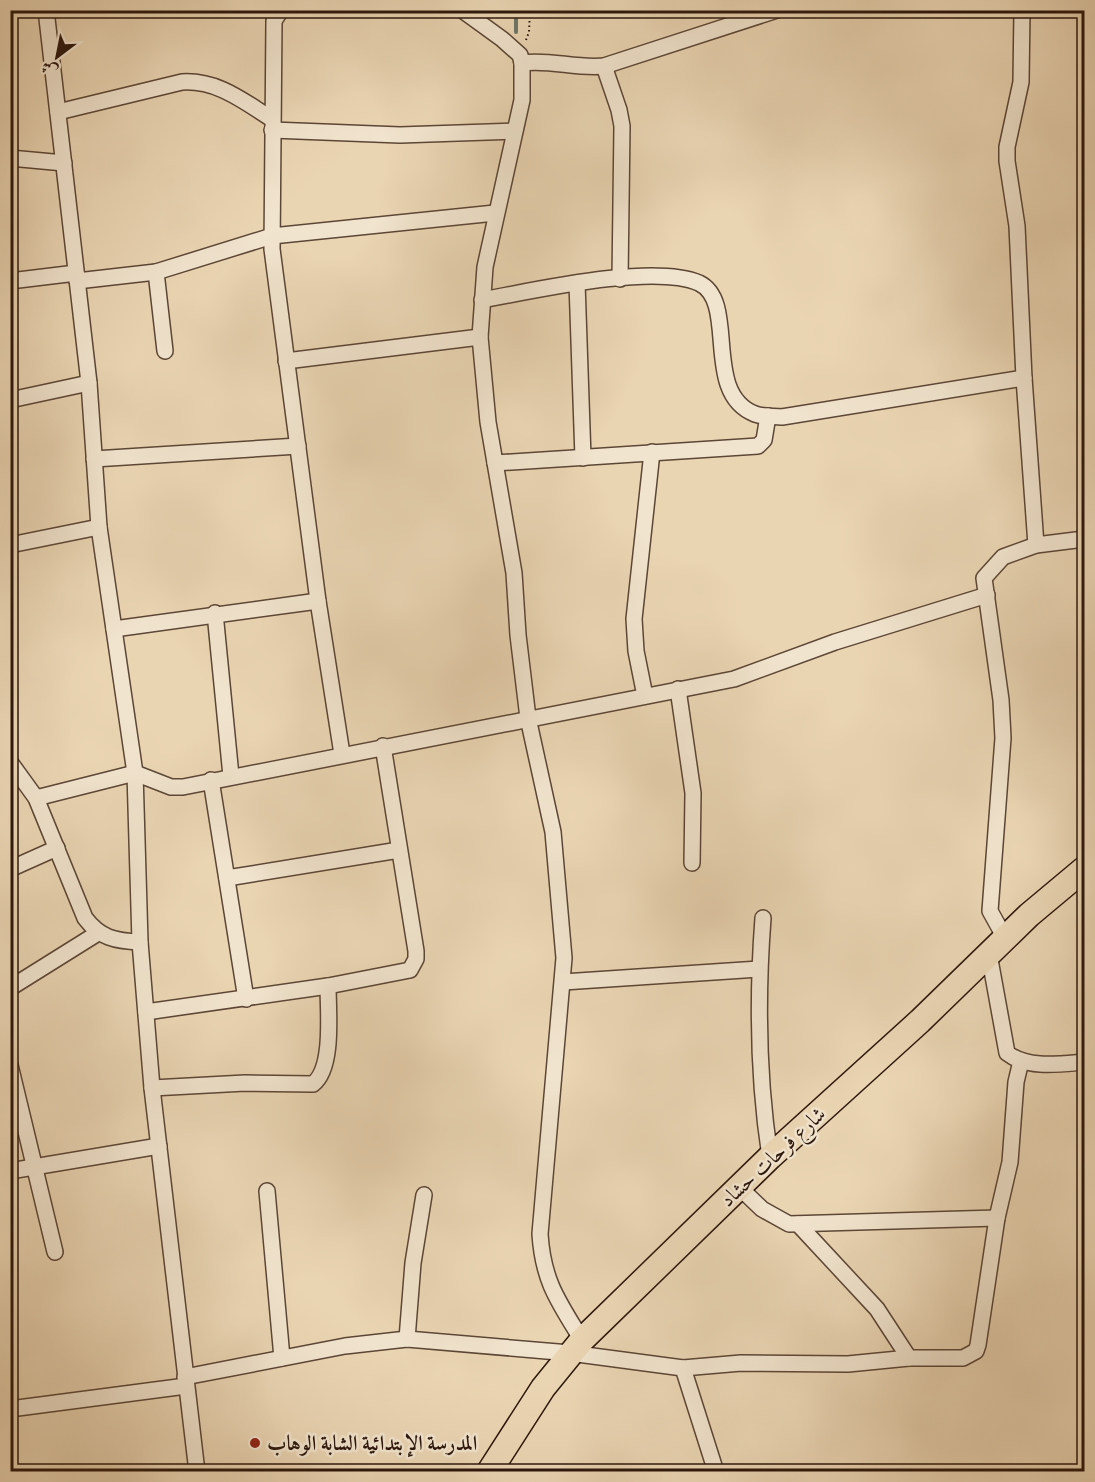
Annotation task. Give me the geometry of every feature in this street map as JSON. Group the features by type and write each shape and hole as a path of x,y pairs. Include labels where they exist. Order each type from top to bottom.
{"main road":[{"name":"شارع فرحات حشاد","path":"495,1469 543,1388 576,1347 770,1157 1084,868"}],"street":[{"path":"46,10 88,383 99,527 135,772 140,942 152,1088 197,1472"},
{"path":"282,10 274,21 272,236 318,601 342,754"},
{"path":"462,10 521,59 591,67 604,66 632,54 777,10"},
{"path":"1022,10 1021,82 1009,139 1007,161 1017,226 1024,378 1036,545"},
{"path":"521,59 522,100 495,213 482,300 480,337 488,422 514,573 518,635 528,718 552,832 563,982 541,1244 548,1283 576,1347"},
{"path":"604,66 622,126 620,279"},
{"path":"58,112 182,82 198,81 216,85 272,124 400,135 514,131"},
{"path":"10,158 64,163"},
{"path":"10,281 156,272 272,236 495,213"},
{"path":"156,272 165,351"},
{"path":"482,300 577,284 642,277 698,283 710,291 716,302 721,356 732,394 746,409 756,415 782,417 1024,378"},
{"path":"577,284 583,458"},
{"path":"286,361 480,337"},
{"path":"10,400 88,383"},
{"path":"495,463 758,446 764,440 768,416"},
{"path":"94,459 298,447"},
{"path":"645,696 636,651 634,619 652,452"},
{"path":"10,545 99,527"},
{"path":"1084,539 1036,545 1003,557 984,578 1003,738 990,911 997,946 1005,1046 1007,1053 1021,1061 1084,1062"},
{"path":"36,798 135,772 171,787 734,679 835,642 987,595"},
{"path":"114,629 215,613 318,601"},
{"path":"215,613 231,776"},
{"path":"678,689 693,793 692,863"},
{"path":"146,1012 328,986 410,970 414,965 416,951 383,746"},
{"path":"10,762 36,798 85,918 98,933 114,940 140,942"},
{"path":"211,780 246,999"},
{"path":"10,869 57,848"},
{"path":"227,878 399,850"},
{"path":"763,918 759,969 764,1117 770,1157"},
{"path":"10,988 98,933"},
{"path":"563,982 759,969"},
{"path":"152,1088 245,1083 313,1084 324,1072 327,1058 328,986"},
{"path":"10,1409 186,1382 282,1358 374,1342 407,1339 576,1347 683,1368 741,1364 848,1364 909,1358 963,1358 976,1351 997,1218 1010,1162 1016,1082 1021,1061"},
{"path":"10,1065 36,1165 55,1252"},
{"path":"10,1171 159,1146"},
{"path":"739,1187 775,1218 798,1224 997,1218"},
{"path":"267,1191 282,1358"},
{"path":"407,1339 412,1274 424,1195"},
{"path":"798,1224 877,1309 909,1358"},
{"path":"683,1368 716,1472"}],"path":[{"path":"521,59 529,32 530,10"}],"waterway":[{"path":"516,10 516,32"}],"place":[{"name":"المدرسة الإبتدائية الشابة الوهاب","path":"255,1443"}]}
